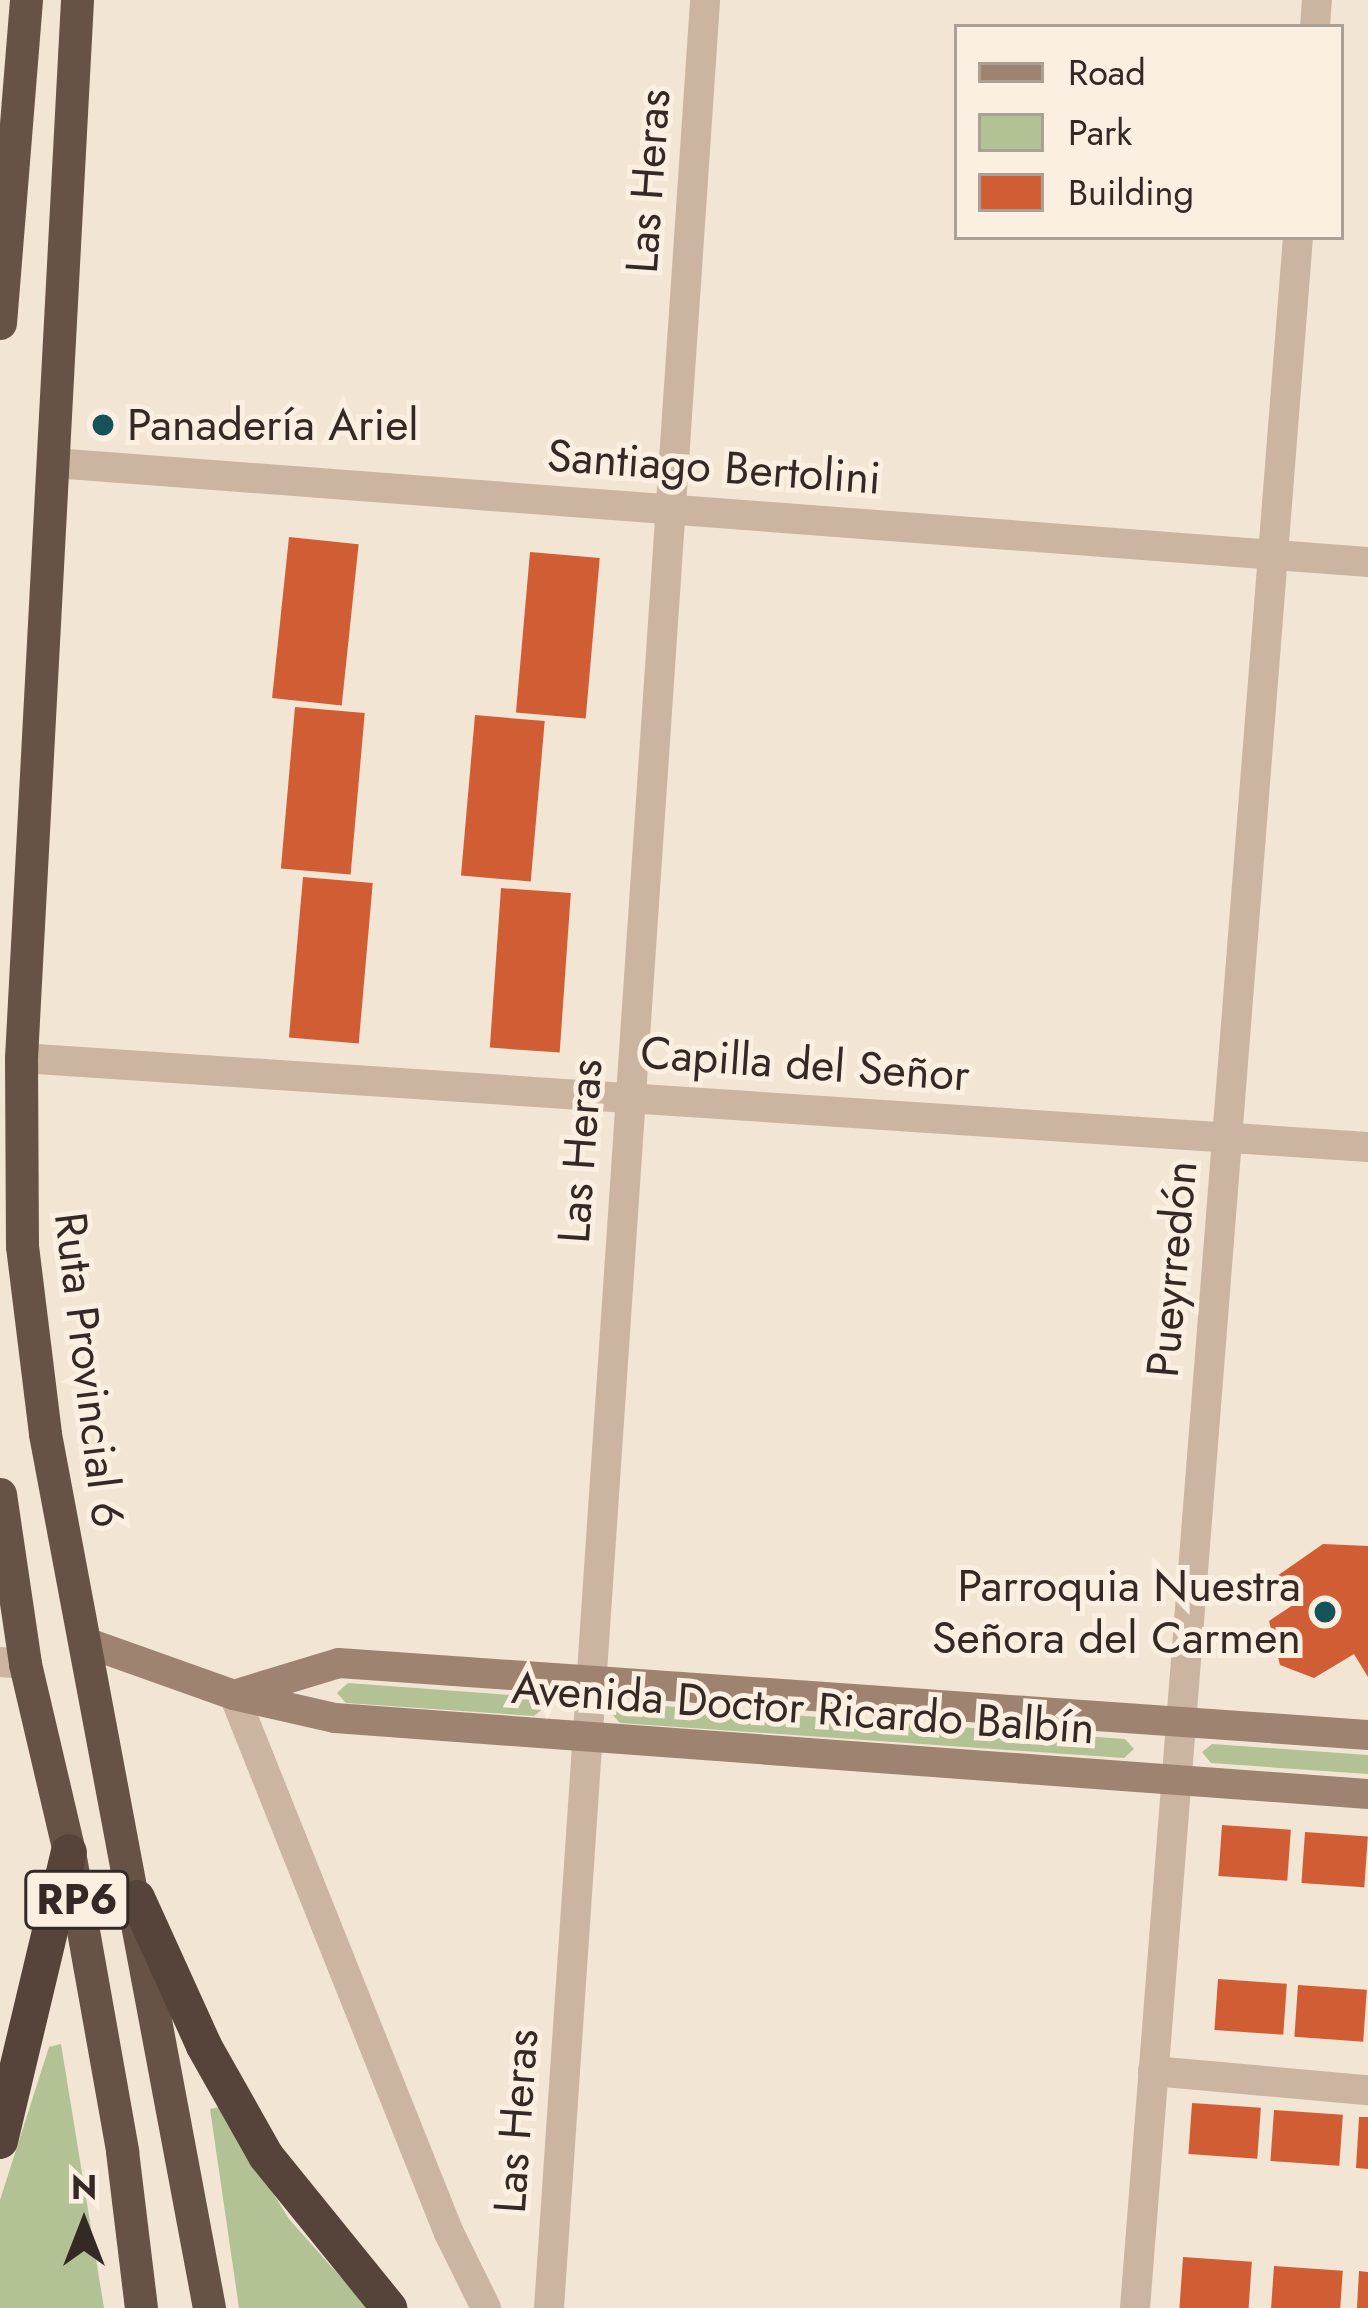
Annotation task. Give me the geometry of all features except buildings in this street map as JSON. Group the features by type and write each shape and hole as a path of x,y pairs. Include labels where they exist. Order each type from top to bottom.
{"highway":[{"path":"0,323 26,0"},
{"name":"Ruta Provincial 6","path":"77,0 21,1058 22,1246 45,1434 137,1898 209,2308"},
{"name":"RP6","path":"0,1494 12,1663 69,1852 141,2308"},
{"path":"0,2141 69,1852"},
{"path":"137,1898 256,2138 388,2308"}],"main road":[{"name":"Avenida Doctor Ricardo Balbín","path":"85,1642 234,1695 335,1718 1368,1794"},
{"name":"Avenida Doctor Ricardo Balbín","path":"234,1695 338,1663 1368,1735"}],"street":[{"name":"Las Heras","path":"549,2308 705,0"},
{"name":"Pueyrredón","path":"1135,2308 1298,240"},
{"name":"Santiago Bertolini","path":"54,463 1368,562"},
{"name":"Capilla del Señor","path":"21,1058 1368,1147"},
{"path":"234,1695 449,2233 488,2308"},
{"path":"1154,2071 1368,2090"}],"green space":[{"path":"348,1683 536,1697 544,1708 534,1716 346,1703 337,1693"},
{"path":"622,1703 1125,1739 1134,1749 1124,1758 620,1723 611,1713"},
{"path":"1212,1744 1368,1755 1368,1774 1211,1763 1202,1752"},
{"path":"61,2044 104,2308 0,2308 0,2200 49,2047"},
{"path":"220,2107 289,2219 368,2308 239,2308 210,2109"}],"place":[{"name":"Panadería Ariel","path":"103,425"},
{"name":"Parroquia Nuestra Señora del Carmen","path":"1325,1612"}]}
